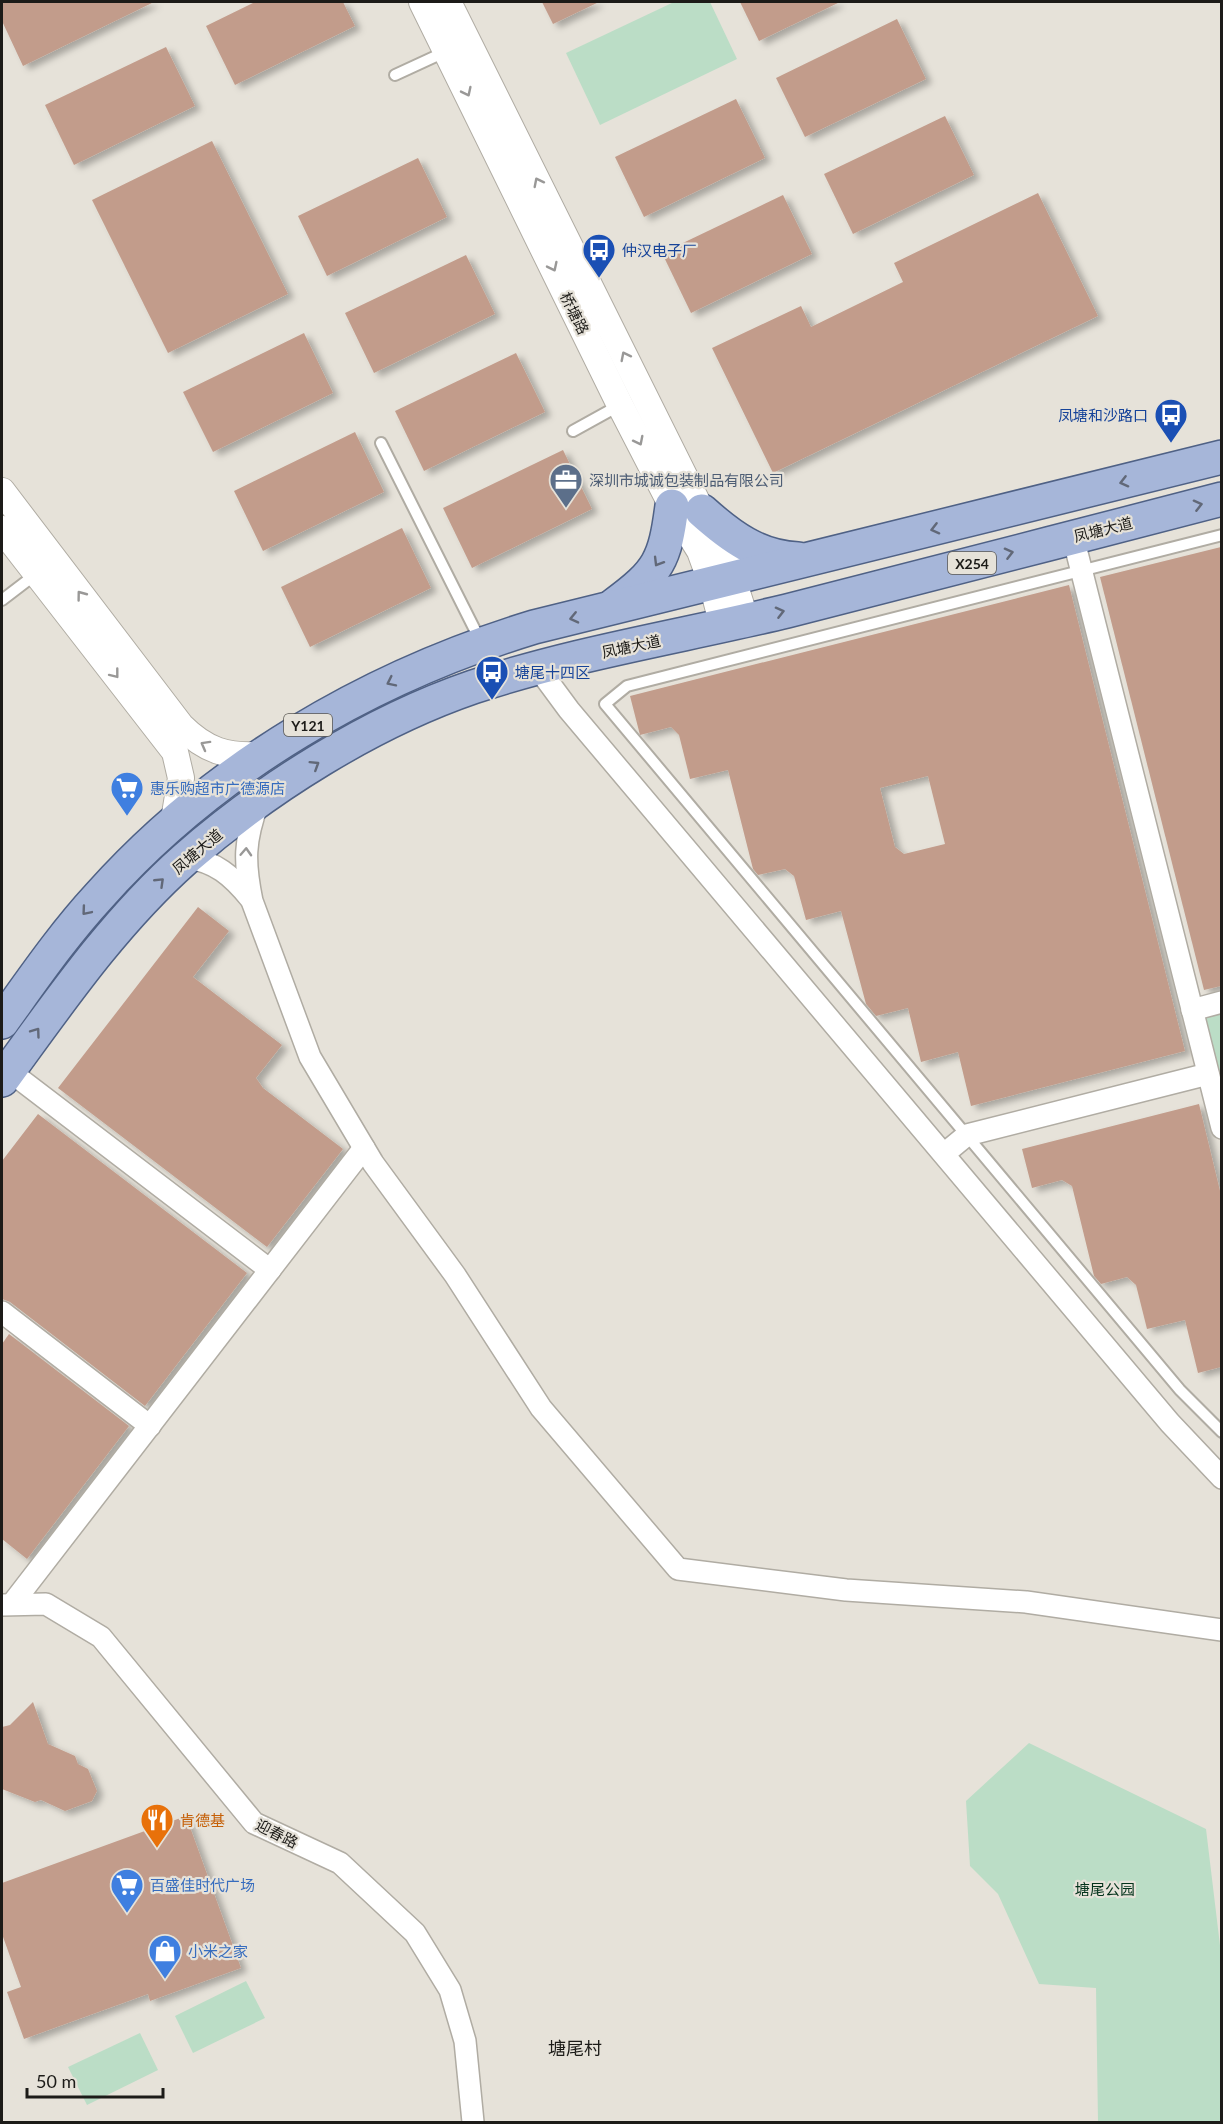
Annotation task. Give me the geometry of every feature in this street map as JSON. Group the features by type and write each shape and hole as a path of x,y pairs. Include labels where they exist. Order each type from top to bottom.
{"main road":[{"path":"724,581 1221,458"},
{"name":"凤塘大道","path":"5,1075 95,953 126,917 187,858 258,804 327,757 422,707 473,687 538,668 734,623 1221,499"},
{"path":"607,610 635,589 662,559 687,508 754,549 777,558 812,560"},
{"name":"Y121","path":"2,1022 99,896 172,826 261,755 309,724 364,696 481,644 724,581"}],"street":[{"name":"桥塘路","path":"422,2 620,405 687,508"},
{"name":"桥塘路","path":"448,2 687,508 724,581 734,623"},
{"path":"2,491 181,726 192,737 218,752 237,756 261,755"},
{"path":"2,529 175,752 181,778 172,826"},
{"path":"1072,537 1221,1128"},
{"path":"538,668 569,710 1170,1423 1221,1478"},
{"path":"258,804 247,840 245,856 252,901 310,1057 364,1148 455,1275 541,1408 678,1569 846,1590 1026,1602 1221,1630"},
{"path":"187,858 208,862 222,869 237,882 252,901"},
{"path":"1192,1010 1221,1002"},
{"path":"944,1154 967,1135 1208,1074"},
{"path":"5,1075 270,1270"},
{"path":"7,1604 150,1426 364,1148"},
{"path":"2,1312 150,1426"},
{"name":"迎春路","path":"7,1604 46,1604 101,1637 254,1823 340,1863 415,1934 450,1990 465,2042 473,2122"}],"lane":[{"path":"395,75 447,51"},
{"path":"573,431 620,405"},
{"path":"381,443 481,644"},
{"path":"1221,535 627,686 605,704 1180,1390 1221,1432"},
{"path":"2,600 36,574"}],"green space":[{"path":"674,2 710,2 737,59 600,125 566,53"},
{"path":"1221,1011 1221,1095 1202,1016"},
{"name":"塘尾公园","path":"1029,1743 1206,1829 1222,1962 1221,2122 1098,2122 1096,1988 1039,1984 998,1894 970,1866 966,1801"},
{"path":"246,1981 265,2018 193,2053 175,2016"},
{"path":"140,2033 158,2070 87,2105 68,2067"}],"building":[{"path":"2,2 154,2 23,66 2,21"},
{"path":"255,2 343,2 355,26 235,85 206,26"},
{"path":"542,2 599,2 553,24"},
{"path":"740,2 840,2 759,41"},
{"path":"897,19 926,79 805,137 776,78"},
{"path":"166,47 195,106 74,165 45,105"},
{"path":"736,99 765,158 644,217 615,157"},
{"path":"945,116 974,175 853,234 824,174"},
{"path":"212,141 288,294 168,353 92,200"},
{"path":"418,158 447,217 327,276 298,216"},
{"path":"1038,193 1098,316 773,473 712,348 801,306 811,327 903,282 894,263"},
{"path":"783,195 812,254 691,313 662,253"},
{"path":"466,255 495,314 374,373 345,313"},
{"path":"304,333 333,393 213,452 183,392"},
{"path":"516,353 545,412 424,471 395,411"},
{"path":"355,432 384,492 263,551 234,491"},
{"path":"563,450 592,509 472,568 443,508"},
{"path":"402,528 431,588 310,647 281,587"},
{"path":"1221,547 1221,986 1204,990 1100,577"},
{"path":"1069,585 1185,1051 971,1106 958,1052 921,1062 908,1008 876,1016 866,1004 841,911 806,920 794,876 785,869 758,875 753,869 728,770 690,779 679,735 671,727 640,735 630,696","holes":["928,776 945,844 904,854 895,847 880,788"]},
{"path":"198,907 229,931 193,977 282,1045 256,1078 263,1088 343,1149 267,1247 58,1088"},
{"path":"1199,1104 1221,1195 1221,1367 1198,1373 1185,1320 1147,1329 1136,1285 1127,1277 1101,1284 1094,1276 1072,1186 1062,1180 1032,1188 1022,1149"},
{"path":"38,1114 247,1273 145,1406 10,1302 2,1299 2,1161"},
{"path":"9,1334 129,1426 27,1559 2,1539 2,1344"},
{"path":"33,1702 48,1744 75,1756 78,1764 88,1769 97,1791 92,1801 65,1811 41,1800 35,1802 2,1789 2,1727 10,1725"},
{"name":"百盛佳时代广场","path":"186,1816 241,1968 150,2001 148,1994 24,2039 7,1992 21,1987 2,1934 2,1883"}],"place":[{"name":"仲汉电子厂","path":"599,279"},
{"name":"凤塘和沙路口","path":"1171,444"},
{"name":"深圳市城诚包装制品有限公司","path":"566,509"},
{"name":"塘尾十四区","path":"492,701"},
{"name":"惠乐购超市广德源店","path":"127,817"},
{"name":"肯德基","path":"157,1849"},
{"name":"百盛佳时代广场","path":"127,1914"},
{"name":"小米之家","path":"165,1980"}],"district":[{"name":"塘尾村","path":"575,2048"}]}
